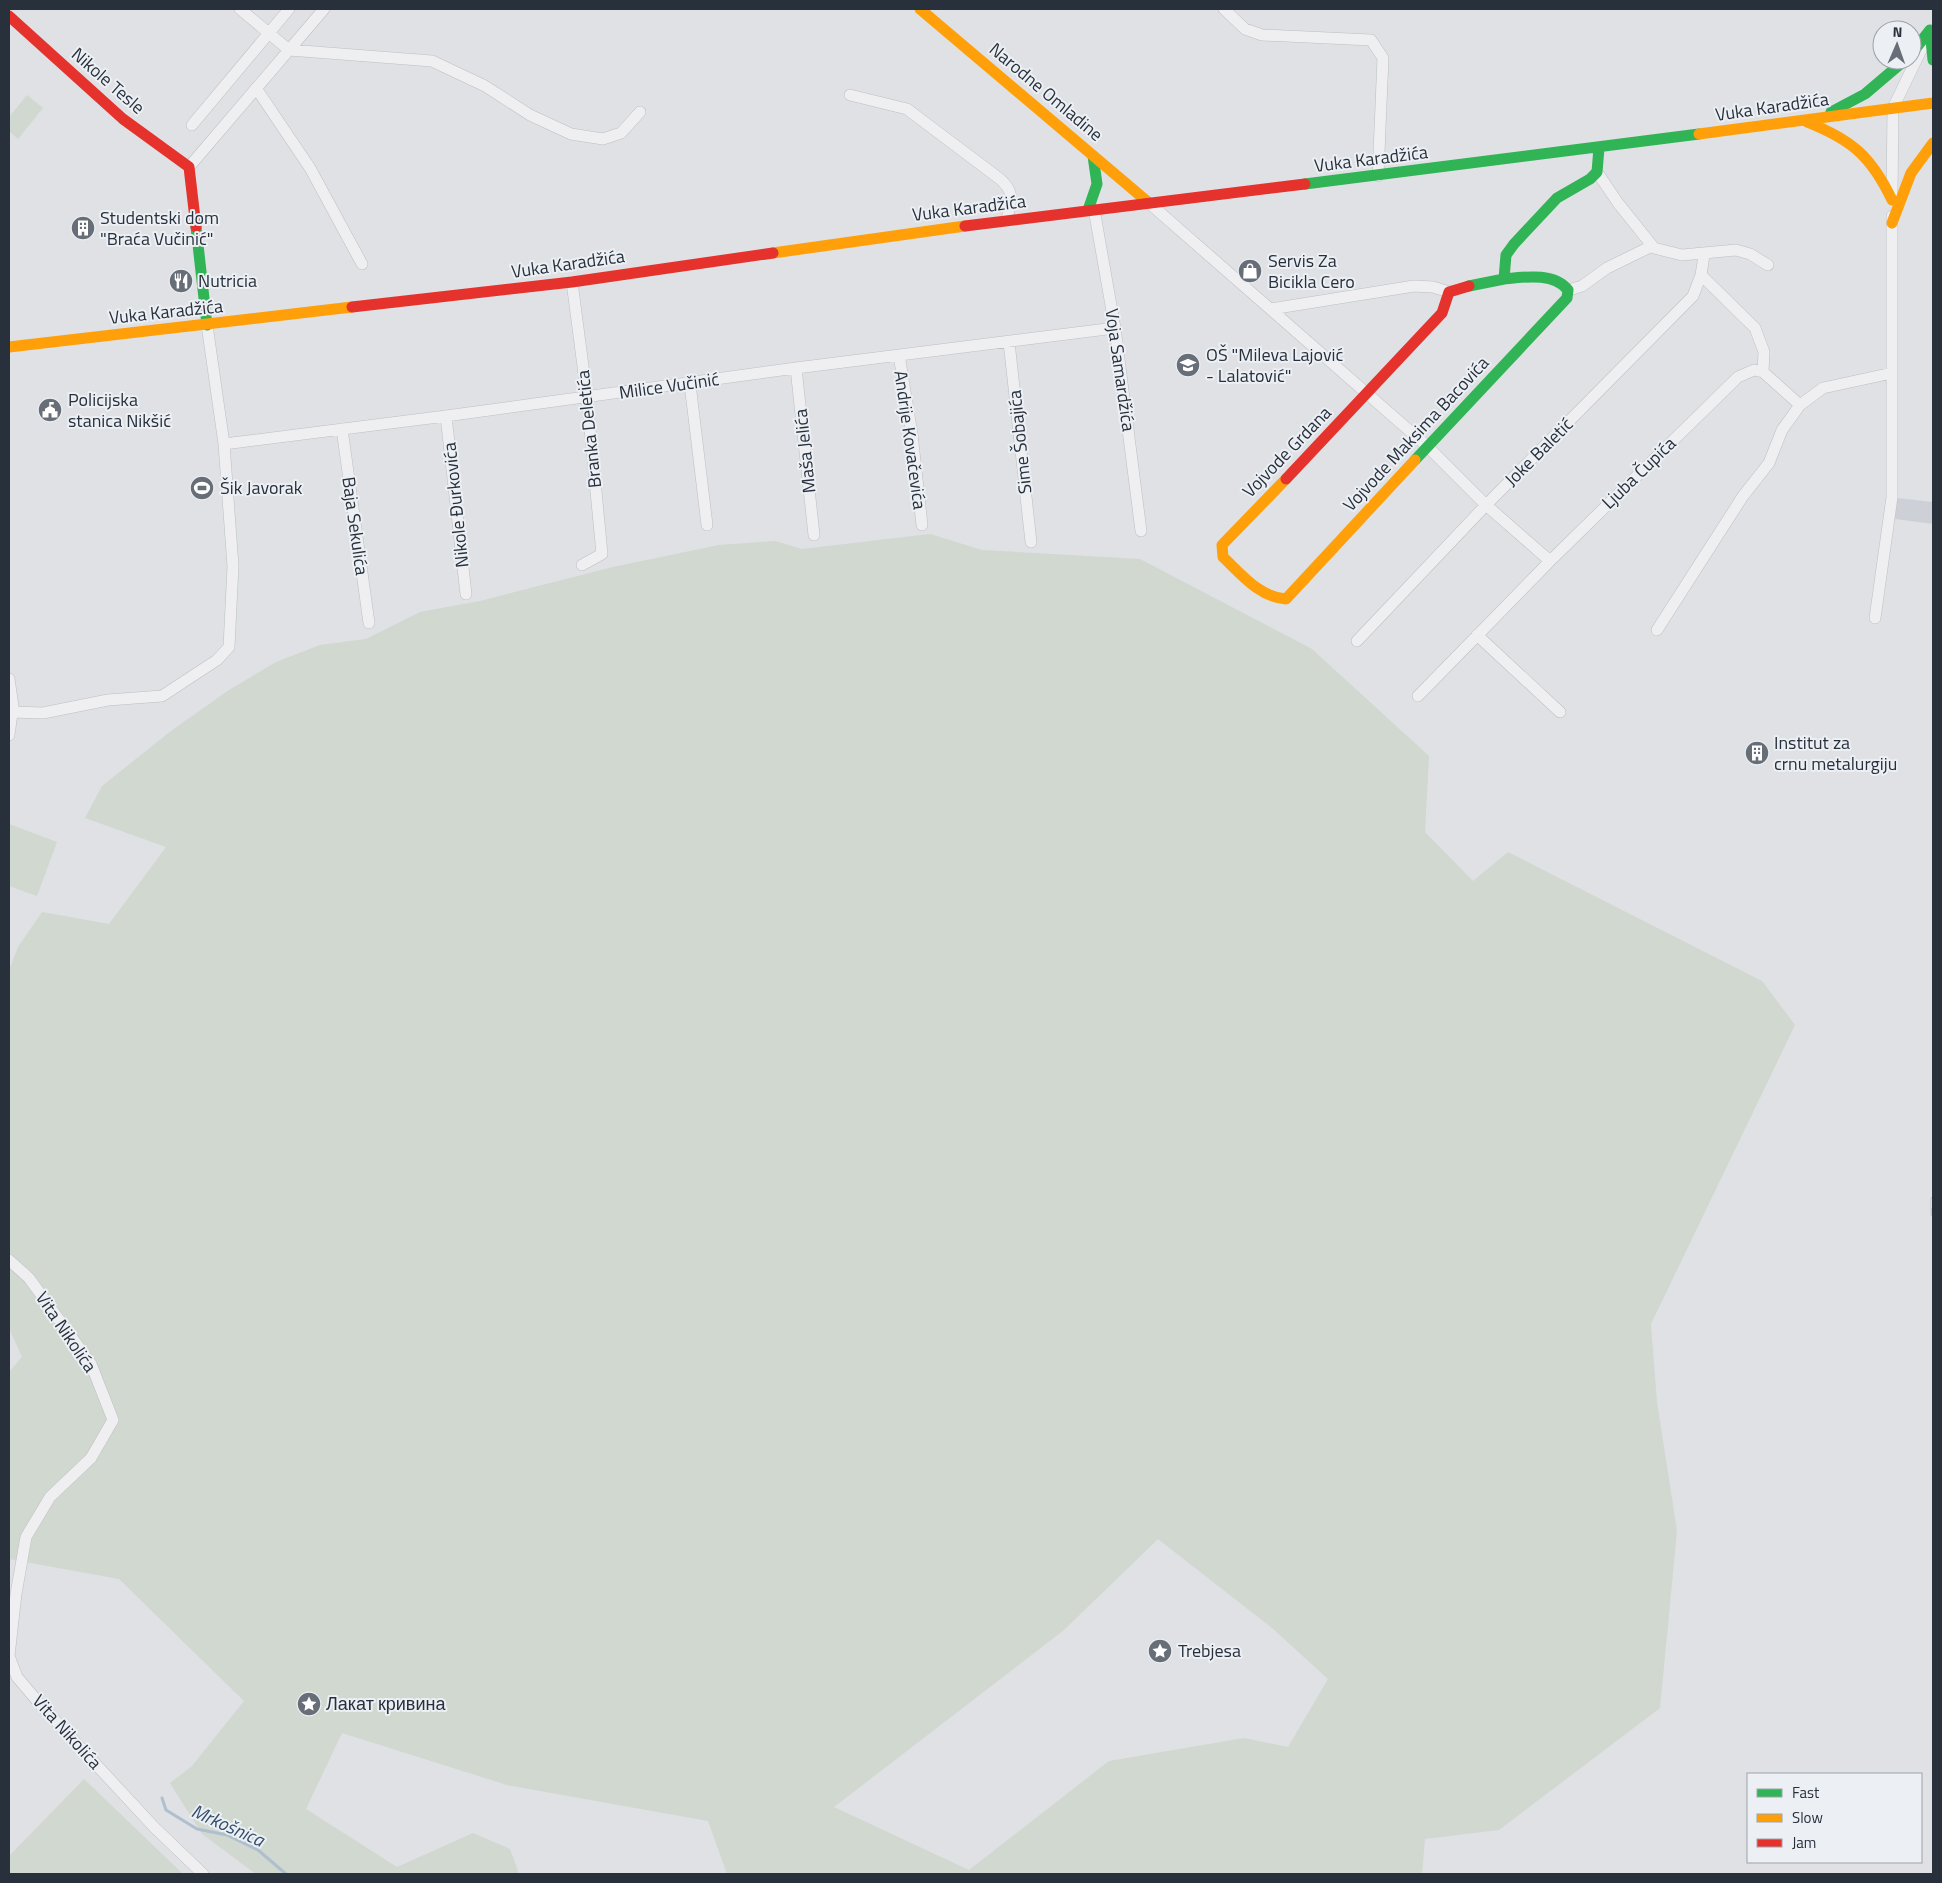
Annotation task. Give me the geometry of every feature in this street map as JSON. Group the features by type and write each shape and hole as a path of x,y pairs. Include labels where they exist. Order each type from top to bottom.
{"street":[{"path":"240,9 289,50 432,62 485,86 530,115 571,134 603,139 621,133 640,112"},
{"path":"192,125 289,9"},
{"path":"12,712 43,713 108,700 162,696 223,654 229,647 233,566 224,444 189,168 324,9"},
{"name":"Narodne Omladine","path":"920,9 1149,202"},
{"path":"1224,9 1245,29 1262,35 1371,40 1383,58 1378,176"},
{"name":"Nikole Tesle","path":"9,16 123,118 189,168"},
{"path":"1922,40 1932,27"},
{"path":"1932,27 1931,52 1933,60"},
{"path":"1875,618 1892,497 1893,108 1932,27"},
{"path":"1805,122 1839,109 1865,94 1893,70"},
{"path":"256,88 310,168 362,264"},
{"path":"850,95 907,109 1009,186 1011,192 1007,220"},
{"name":"Vuka Karadžića","path":"9,347 572,282 1007,220 1378,176 1805,122 1933,103"},
{"path":"1805,122 1841,135 1868,156 1879,172 1892,200"},
{"path":"1892,223 1910,173 1933,143"},
{"path":"1599,148 1597,172 1618,203 1652,246 1682,255 1704,255 1736,250 1750,254 1768,265"},
{"path":"1091,210 1099,183 1093,156"},
{"path":"1504,279 1506,255 1514,244 1557,198 1597,172"},
{"path":"1149,202 1427,446 1486,505 1550,561"},
{"name":"Voja Samardžića","path":"1091,210 1115,328 1141,531"},
{"path":"1271,309 1414,286 1434,287 1450,292 1458,288 1504,279 1546,279 1560,282 1569,291 1582,286 1606,268 1652,246"},
{"name":"Joke Baletić","path":"1357,641 1486,505 1693,296 1701,275 1704,255"},
{"path":"1701,275 1755,328 1764,352 1763,372 1800,404"},
{"name":"Branka Deletića","path":"572,282 587,397 602,554 582,564"},
{"name":"Vojvode Maksima Bacovića","path":"1286,599 1427,446 1568,298 1569,291"},
{"name":"Vojvode Grdana","path":"1286,599 1276,600 1265,593 1223,557 1222,545 1368,394 1442,313 1450,292"},
{"name":"Milice Vučinić","path":"224,444 690,384 796,368 1115,328"},
{"name":"Sime Šobajića","path":"1009,342 1031,542"},
{"name":"Andrije Kovačevića","path":"899,355 912,434 922,525"},
{"name":"Maša Jelića","path":"796,368 814,535"},
{"name":"Ljuba Čupića","path":"1418,696 1550,561 1738,377 1754,370 1763,372"},
{"path":"1657,630 1743,496 1769,463 1782,430 1800,404 1823,388 1892,374"},
{"path":"690,384 707,525"},
{"name":"Nikole Đurkovića","path":"446,416 466,594"},
{"name":"Baja Sekulića","path":"342,429 368,624"},
{"path":"1477,635 1560,712"},
{"path":"9,679 12,712 9,736"},
{"name":"Vita Nikolića","path":"9,1260 29,1278 91,1364 113,1420 91,1458 50,1497 26,1537 16,1594 9,1656 17,1677 39,1703 154,1828 204,1874"}],"shaded area":[{"path":"27,95 43,108 18,139 9,131 9,117"},
{"path":"1897,498 1933,502 1933,524 1895,519"},
{"name":"Trebjesa","path":"930,534 982,550 1140,559 1312,649 1429,756 1425,832 1473,881 1508,852 1762,981 1795,1025 1651,1324 1657,1402 1677,1531 1660,1708 1499,1830 1425,1839 1422,1874 727,1874 708,1821 507,1785 342,1733 306,1809 397,1867 473,1833 510,1849 519,1874 256,1874 202,1834 170,1783 192,1766 244,1701 119,1579 9,1559 9,1372 22,1357 9,1328 9,970 18,947 42,912 109,924 166,847 85,818 102,786 171,731 229,690 276,662 320,645 366,639 420,612 480,601 613,567 719,545 775,541 802,549","holes":["1158,1539 1272,1628 1328,1679 1288,1747 1244,1738 1109,1761 969,1870 834,1807 1064,1630"]},
{"path":"9,824 57,842 37,896 9,886"},
{"path":"84,1779 183,1874 9,1874 9,1856"}],"waterway":[{"name":"Mrkošnica","path":"162,1798 166,1810 197,1829 227,1835 258,1850 286,1874"}],"railway":[{"path":"1933,1199 1933,1214"}],"traffic: fast":[{"path":"1930,30 1933,60"},
{"path":"1922,40 1930,30"},
{"path":"1831,112 1865,94 1893,70"},
{"path":"1305,184 1699,134"},
{"path":"1469,286 1504,279 1506,255 1557,198 1590,179 1597,172 1599,148"},
{"path":"1088,210 1097,184 1093,156"},
{"path":"196,227 207,325"},
{"path":"1415,460 1567,298 1568,290 1555,280 1538,277 1504,279"}],"traffic: slow":[{"path":"920,9 1149,203"},
{"path":"1699,134 1933,103"},
{"path":"1807,122 1836,136 1858,151 1876,172 1892,200"},
{"path":"1892,223 1911,173 1933,143"},
{"path":"773,253 965,226"},
{"path":"9,347 352,307"},
{"path":"1286,479 1222,545 1223,557 1251,584 1267,594 1286,599 1415,460"}],"traffic: jam":[{"path":"9,16 123,119 189,167 196,227"},
{"path":"965,226 1305,184"},
{"path":"352,307 572,282 773,253"},
{"path":"1286,479 1442,313 1449,292 1469,286"}],"place":[{"name":"Studentski dom \"Braća Vučinić\"","path":"83,228"},
{"name":"Servis Za Bicikla Cero","path":"1250,271"},
{"name":"Nutricia","path":"181,281"},
{"name":"OŠ \"Mileva Lajović - Lalatović\"","path":"1188,365"},
{"name":"Policijska stanica Nikšić","path":"50,410"},
{"name":"Šik Javorak","path":"202,488"},
{"name":"Institut za crnu metalurgiju","path":"1757,753"},
{"name":"Trebjesa","path":"1160,1651"},
{"name":"Лакат кривина","path":"309,1704"}]}
